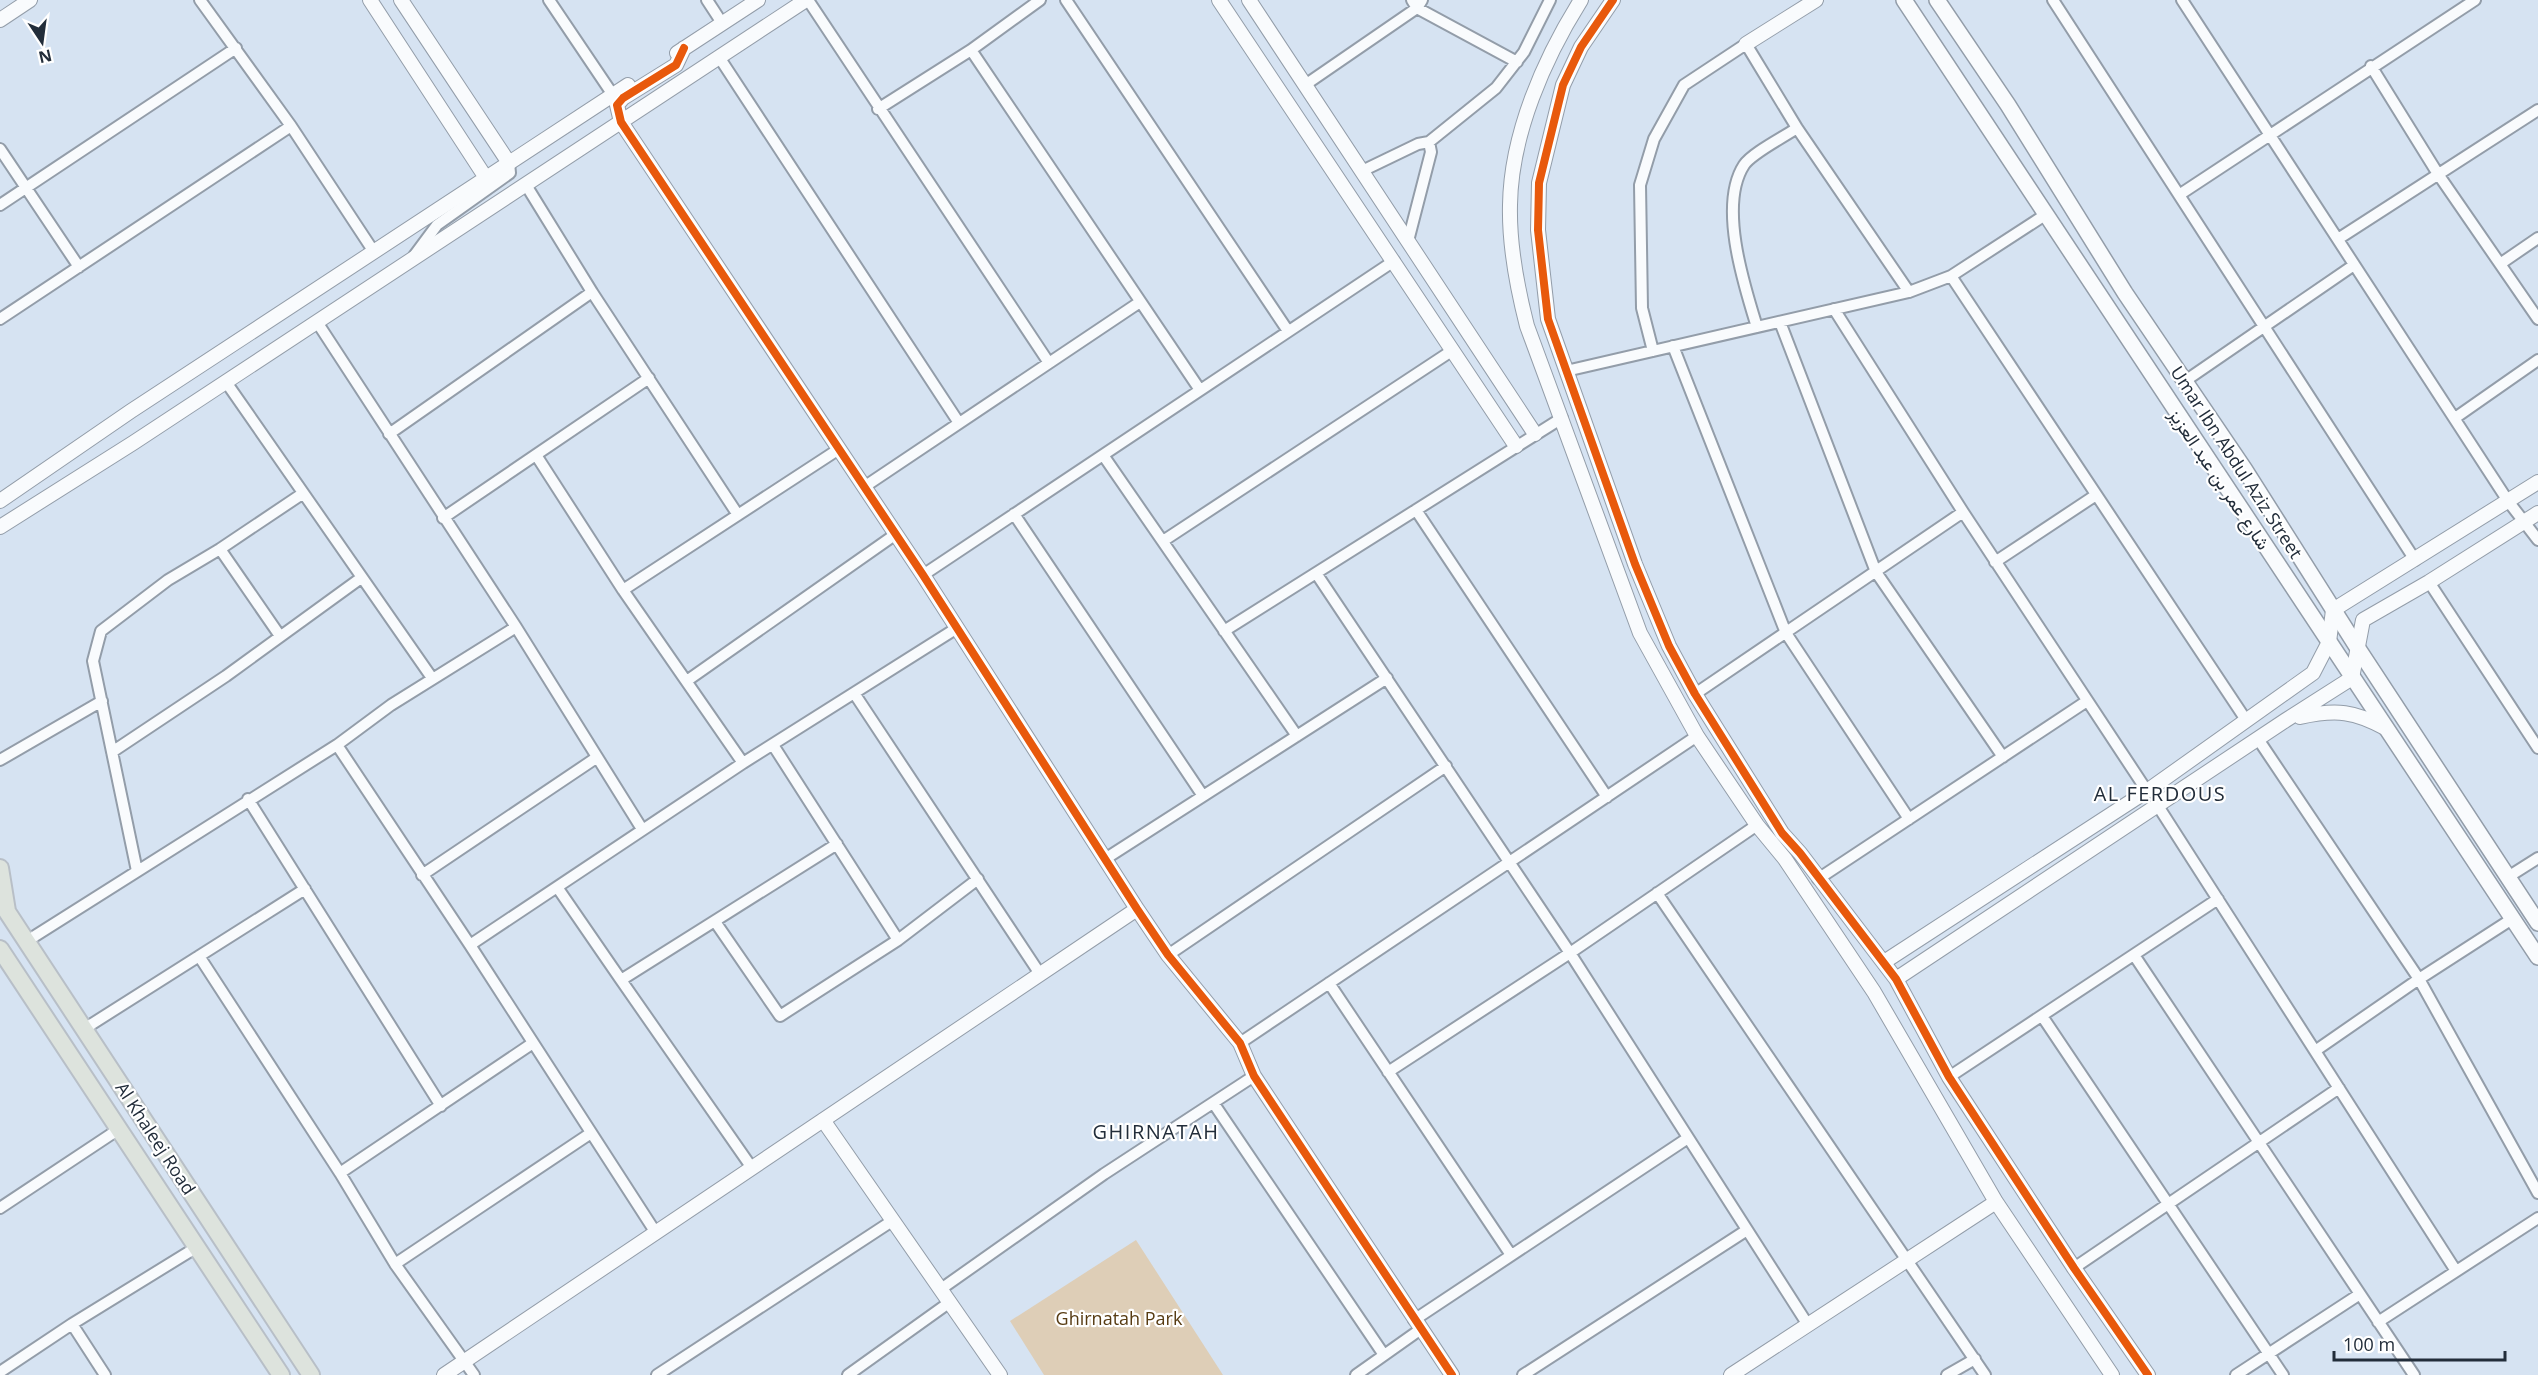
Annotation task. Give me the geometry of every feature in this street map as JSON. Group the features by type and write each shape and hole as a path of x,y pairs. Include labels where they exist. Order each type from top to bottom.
{"main road":[{"name":"شارع عمر بن عبد العزيز","path":"1904,0 2538,957"},
{"name":"Umar Ibn Abdul Aziz Street","path":"1937,0 2008,105 2061,194 2538,922"},
{"path":"0,868 3,906"},
{"name":"Al Khaleej Road","path":"3,906 311,1375"},
{"name":"Al Khaleej Road","path":"0,949 281,1375"}],"street":[{"path":"0,20 30,0"},
{"path":"200,0 291,126 374,252"},
{"path":"370,0 486,178"},
{"path":"400,0 509,163 510,173 436,225 410,261"},
{"path":"549,0 613,95"},
{"path":"707,0 722,23"},
{"path":"0,501 758,0"},
{"path":"0,527 226,382 807,0 1049,363"},
{"path":"878,109 971,50 1040,0"},
{"path":"1066,0 1288,331"},
{"path":"1219,0 1516,446"},
{"path":"1249,0 1535,434"},
{"path":"1362,171 1418,144 1429,142 1496,88 1516,62 1550,0"},
{"path":"1581,0 1563,28 1526,119 1514,166 1510,205 1517,288 1527,326 1640,633 1697,736 1757,825 1785,859 1874,992 1996,1202 2112,1375"},
{"path":"1613,0 1581,46 1563,85 1539,183 1538,230 1548,319 1635,564 1669,646 1695,694 1782,833 1800,853 1896,979 1949,1077 2074,1268 2148,1375"},
{"path":"1653,351 1642,308 1640,185 1654,139 1684,85 1816,0"},
{"path":"2053,0 2415,560"},
{"path":"2182,0 2508,501 2525,520 2538,540"},
{"path":"2179,195 2371,66 2475,0"},
{"path":"1305,85 1417,3 1516,62"},
{"path":"1746,44 1797,128 1909,292"},
{"path":"0,204 236,48"},
{"path":"684,48 676,64 622,98 617,105 621,122 923,575 1137,909 1168,955 1240,1043 1254,1076 1452,1375"},
{"path":"971,50 1200,390"},
{"path":"719,57 959,423"},
{"path":"2371,66 2438,174 2538,320"},
{"path":"2338,239 2538,110"},
{"path":"0,319 291,126"},
{"path":"1757,327 1743,282 1733,232 1736,181 1745,163 1797,128"},
{"path":"1408,241 1431,152 1429,142"},
{"path":"0,148 79,267"},
{"path":"526,185 592,292 738,515"},
{"path":"1566,371 1909,292 1950,276 2045,215"},
{"path":"2500,264 2538,238"},
{"path":"923,575 1394,261"},
{"path":"2185,381 2354,265"},
{"path":"1950,276 2246,720"},
{"path":"389,434 592,292"},
{"path":"864,487 1140,302"},
{"path":"1834,309 1995,562 2147,791"},
{"path":"317,322 516,627 642,829"},
{"path":"1780,322 1876,572 2003,757"},
{"path":"1673,346 1786,633 1909,819"},
{"path":"1163,541 1453,350"},
{"path":"2455,418 2538,360"},
{"path":"443,518 648,378"},
{"path":"226,382 432,678"},
{"path":"1224,631 1562,417"},
{"path":"623,590 839,449"},
{"path":"536,454 623,590 688,680 743,763"},
{"path":"1103,455 1297,736"},
{"path":"1884,962 2147,791 2313,673 2329,642 2333,610 2538,482"},
{"path":"137,871 93,661 101,631 168,580 220,549 302,494"},
{"path":"1995,562 2096,495"},
{"path":"1416,510 1607,797"},
{"path":"1695,694 1963,512"},
{"path":"1896,979 2352,678 2363,620 2430,582 2538,513"},
{"path":"1014,514 1203,796"},
{"path":"688,680 896,534"},
{"path":"220,549 280,636"},
{"path":"1316,573 1570,952 1808,1325"},
{"path":"112,752 361,578"},
{"path":"2430,582 2538,748"},
{"path":"27,941 337,745 432,678 516,627"},
{"path":"470,945 743,763 957,628"},
{"path":"1105,859 1387,678"},
{"path":"855,693 1040,974"},
{"path":"0,760 102,701"},
{"path":"1818,879 2087,701"},
{"path":"2286,720 2327,711 2351,713 2389,731"},
{"path":"1240,1043 1697,736"},
{"path":"2258,739 2418,979 2538,1193"},
{"path":"337,745 470,945 656,1233"},
{"path":"773,745 898,940"},
{"path":"422,875 596,758"},
{"path":"1168,955 1446,766"},
{"path":"248,800 441,1106"},
{"path":"2158,806 2456,1271"},
{"path":"1388,1072 1757,825"},
{"path":"621,980 716,923 837,844"},
{"path":"2508,878 2538,858"},
{"path":"716,923 780,1016 898,940 978,879"},
{"path":"556,887 753,1168"},
{"path":"84,1029 305,889"},
{"path":"1657,893 1985,1375"},
{"path":"1949,1077 2218,899"},
{"path":"444,1375 1137,909"},
{"path":"2315,1051 2418,979 2512,919"},
{"path":"2134,955 2414,1375"},
{"path":"199,956 340,1173 395,1264 474,1375"},
{"path":"1329,983 1511,1256"},
{"path":"2042,1016 2283,1375"},
{"path":"340,1173 533,1043"},
{"path":"941,1289 1104,1174 1254,1076"},
{"path":"2074,1268 2339,1088"},
{"path":"1214,1104 1384,1355"},
{"path":"823,1120 1000,1375"},
{"path":"0,1208 119,1129"},
{"path":"395,1264 591,1133"},
{"path":"1356,1375 1384,1355 1418,1325 1511,1256 1689,1138"},
{"path":"1731,1375 1996,1202"},
{"path":"2378,1322 2538,1218"},
{"path":"657,1375 892,1221"},
{"path":"1523,1375 1747,1230"},
{"path":"0,1372 72,1324 197,1247"},
{"path":"2236,1375 2360,1294"},
{"path":"848,1375 864,1370 950,1302"},
{"path":"72,1324 105,1375"},
{"path":"1947,1375 1975,1359"}],"green space":[{"name":"Ghirnatah Park","path":"1136,1240 1223,1375 1044,1375 1010,1321"}],"cycle path":[{"path":"1613,0 1581,47 1563,85 1539,183 1538,230 1548,319 1635,564 1669,646 1695,694 1782,833 1800,853 1896,979 1949,1077 2074,1268 2148,1375"},
{"path":"684,48 676,65 623,98 617,105 621,122 923,575 1137,909 1168,955 1240,1043 1254,1076 1452,1375"}],"district":[{"name":"AL FERDOUS","path":"2160,793"},
{"name":"GHIRNATAH","path":"1156,1131"}]}
